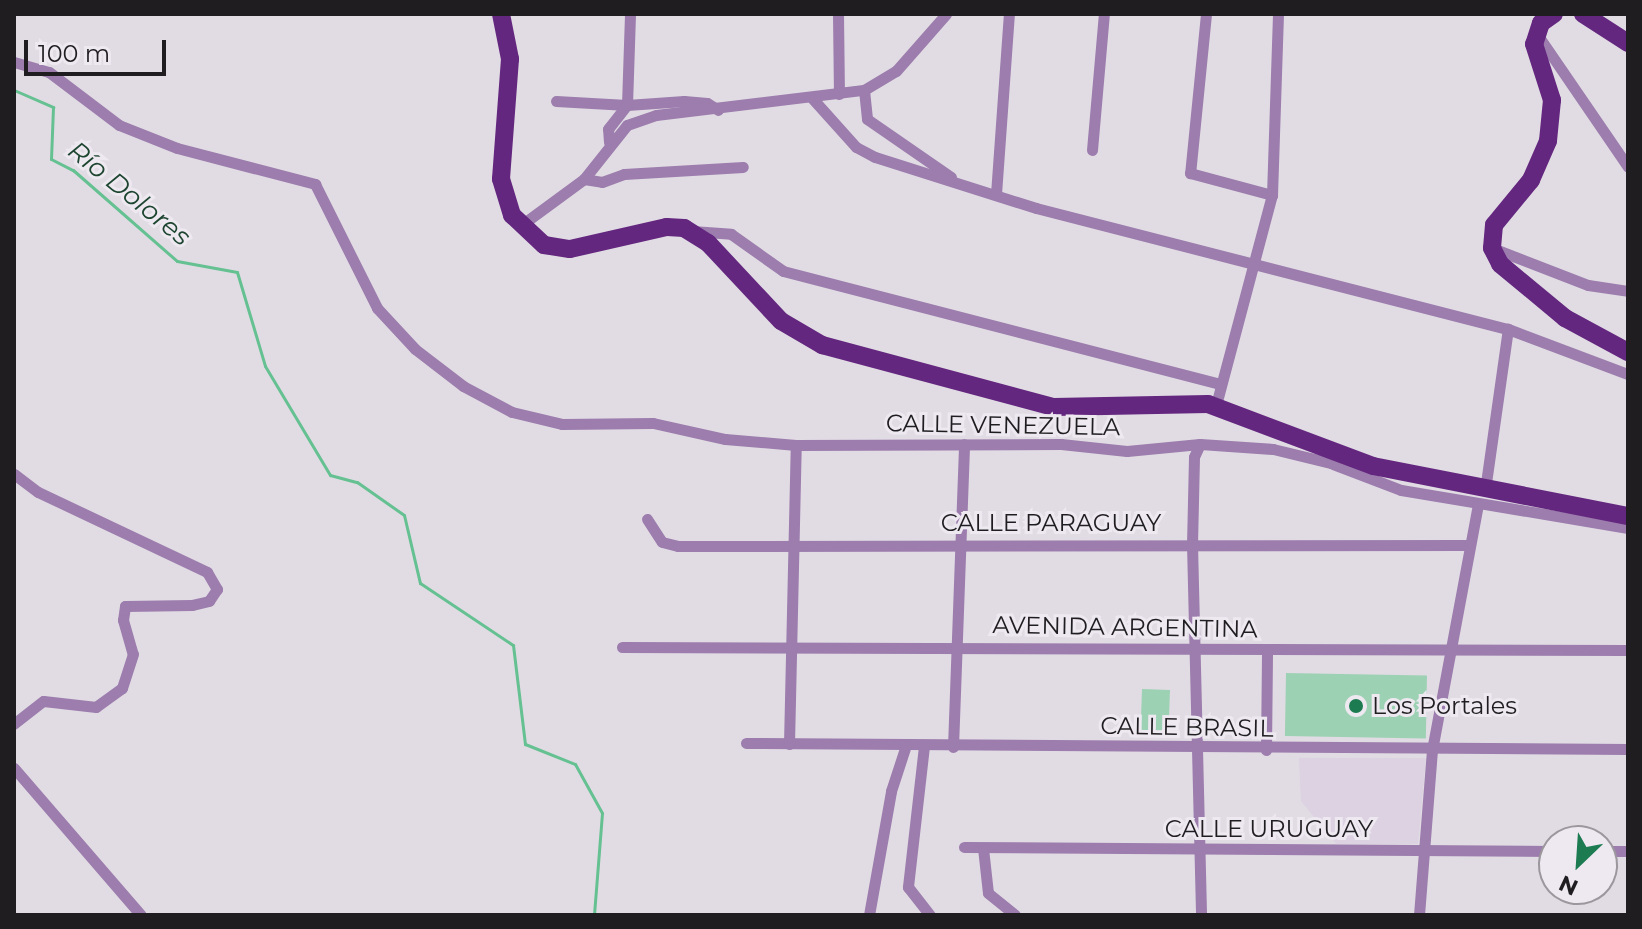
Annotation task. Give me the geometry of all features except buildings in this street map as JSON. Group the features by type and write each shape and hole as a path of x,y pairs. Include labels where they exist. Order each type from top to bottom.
{"main road":[{"path":"501,14 510,59 499,165 504,195 520,226 537,242 560,249 667,227 690,230 781,321 822,345 1054,407 1216,405 1351,459 1481,497 1628,516"},
{"path":"1583,14 1628,43"},
{"path":"1549,15 1537,33 1535,53 1552,100 1552,125 1537,169 1494,225 1492,248 1500,264 1565,318 1628,352"}],"street":[{"path":"609,142 608,129 627,105 630,14"},
{"path":"838,14 839,94"},
{"path":"520,226 584,179 609,142 641,119 864,90 896,71 946,14"},
{"path":"996,194 1009,14"},
{"path":"1092,150 1104,14"},
{"path":"1206,14 1190,173 1272,195"},
{"path":"1216,405 1272,195 1278,14"},
{"path":"1537,33 1628,167"},
{"name":"CALLE VENEZUELA","path":"14,62 49,72 119,125 177,148 315,184 377,308 415,349 463,386 512,412 562,424 653,423 725,439 796,445 964,444 1127,451 1200,444 1273,449 1331,463 1351,459"},
{"path":"864,90 867,119 965,186"},
{"path":"812,98 856,147 965,186 1508,329 1628,374"},
{"path":"556,101 627,105 684,101 707,103 718,110"},
{"path":"584,179 602,182 624,174 743,167"},
{"path":"690,230 731,234 783,271 1220,384"},
{"path":"1492,248 1588,285 1628,291"},
{"path":"1419,915 1432,750 1468,545 1481,497 1508,329"},
{"path":"953,747 963,545 964,444"},
{"path":"1200,444 1194,457 1192,544 1193,749 1202,851 1201,915"},
{"path":"789,744 794,645 791,543 796,445"},
{"path":"1331,463 1401,490 1481,497 1628,528"},
{"path":"14,474 38,492 207,572 217,589 209,601 192,605 125,606 123,620 133,654 122,688 96,707 43,701 14,724"},
{"name":"CALLE PARAGUAY","path":"647,519 668,545 1468,545"},
{"name":"AVENIDA ARGENTINA","path":"622,647 957,645 1267,652 1628,650"},
{"path":"1266,750 1267,652"},
{"name":"CALLE BRASIL","path":"746,743 1266,750 1628,749"},
{"path":"869,915 891,791 906,745"},
{"path":"924,746 908,887 930,915"},
{"path":"14,768 141,915"},
{"name":"CALLE URUGUAY","path":"964,847 1538,851"},
{"path":"983,848 988,893 1015,915"}],"shaded area":[{"path":"1299,758 1426,758 1418,844 1336,844 1301,801"}],"green space":[{"name":"Los Portales","path":"1286,673 1427,675 1426,738 1285,736"},
{"path":"1142,689 1170,690 1168,733 1140,732"}],"waterway":[{"name":"Río Dolores","path":"14,90 53,107 51,159 73,170 177,261 237,272 265,366 330,475 357,482 404,515 420,583 513,645 525,744 575,764 602,813 594,915"}],"place":[{"name":"Los Portales","path":"1356,706"}]}
